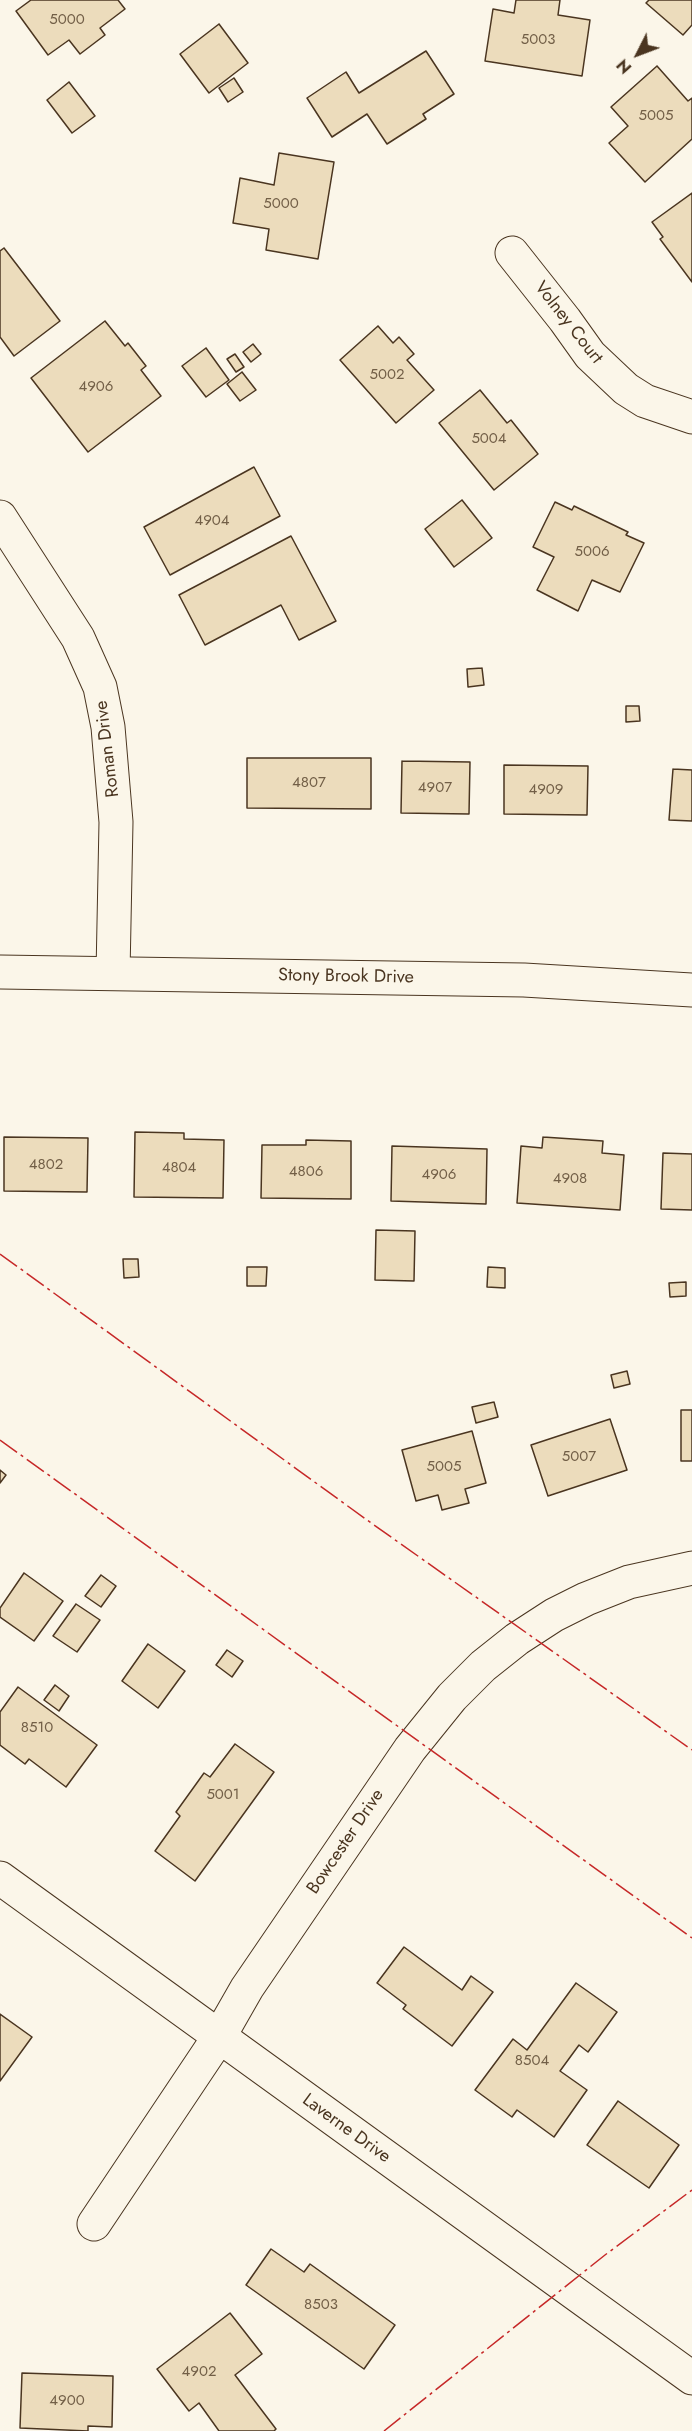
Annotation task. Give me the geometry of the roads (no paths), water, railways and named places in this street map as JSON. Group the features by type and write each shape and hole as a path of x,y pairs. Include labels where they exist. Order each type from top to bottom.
{"street":[{"name":"Volney Court","path":"512,253 565,320 590,356 626,389 645,401 692,417"},
{"name":"Roman Drive","path":"0,517 78,638 100,687 108,727 116,822 113,973"},
{"name":"Stony Brook Drive","path":"0,972 524,980 692,990"},
{"name":"Bowcester Drive","path":"94,2224 219,2037 247,1988 397,1768 452,1696 483,1666 554,1615 629,1582 692,1568"},
{"name":"Laverne Drive","path":"0,1878 692,2378"}]}
